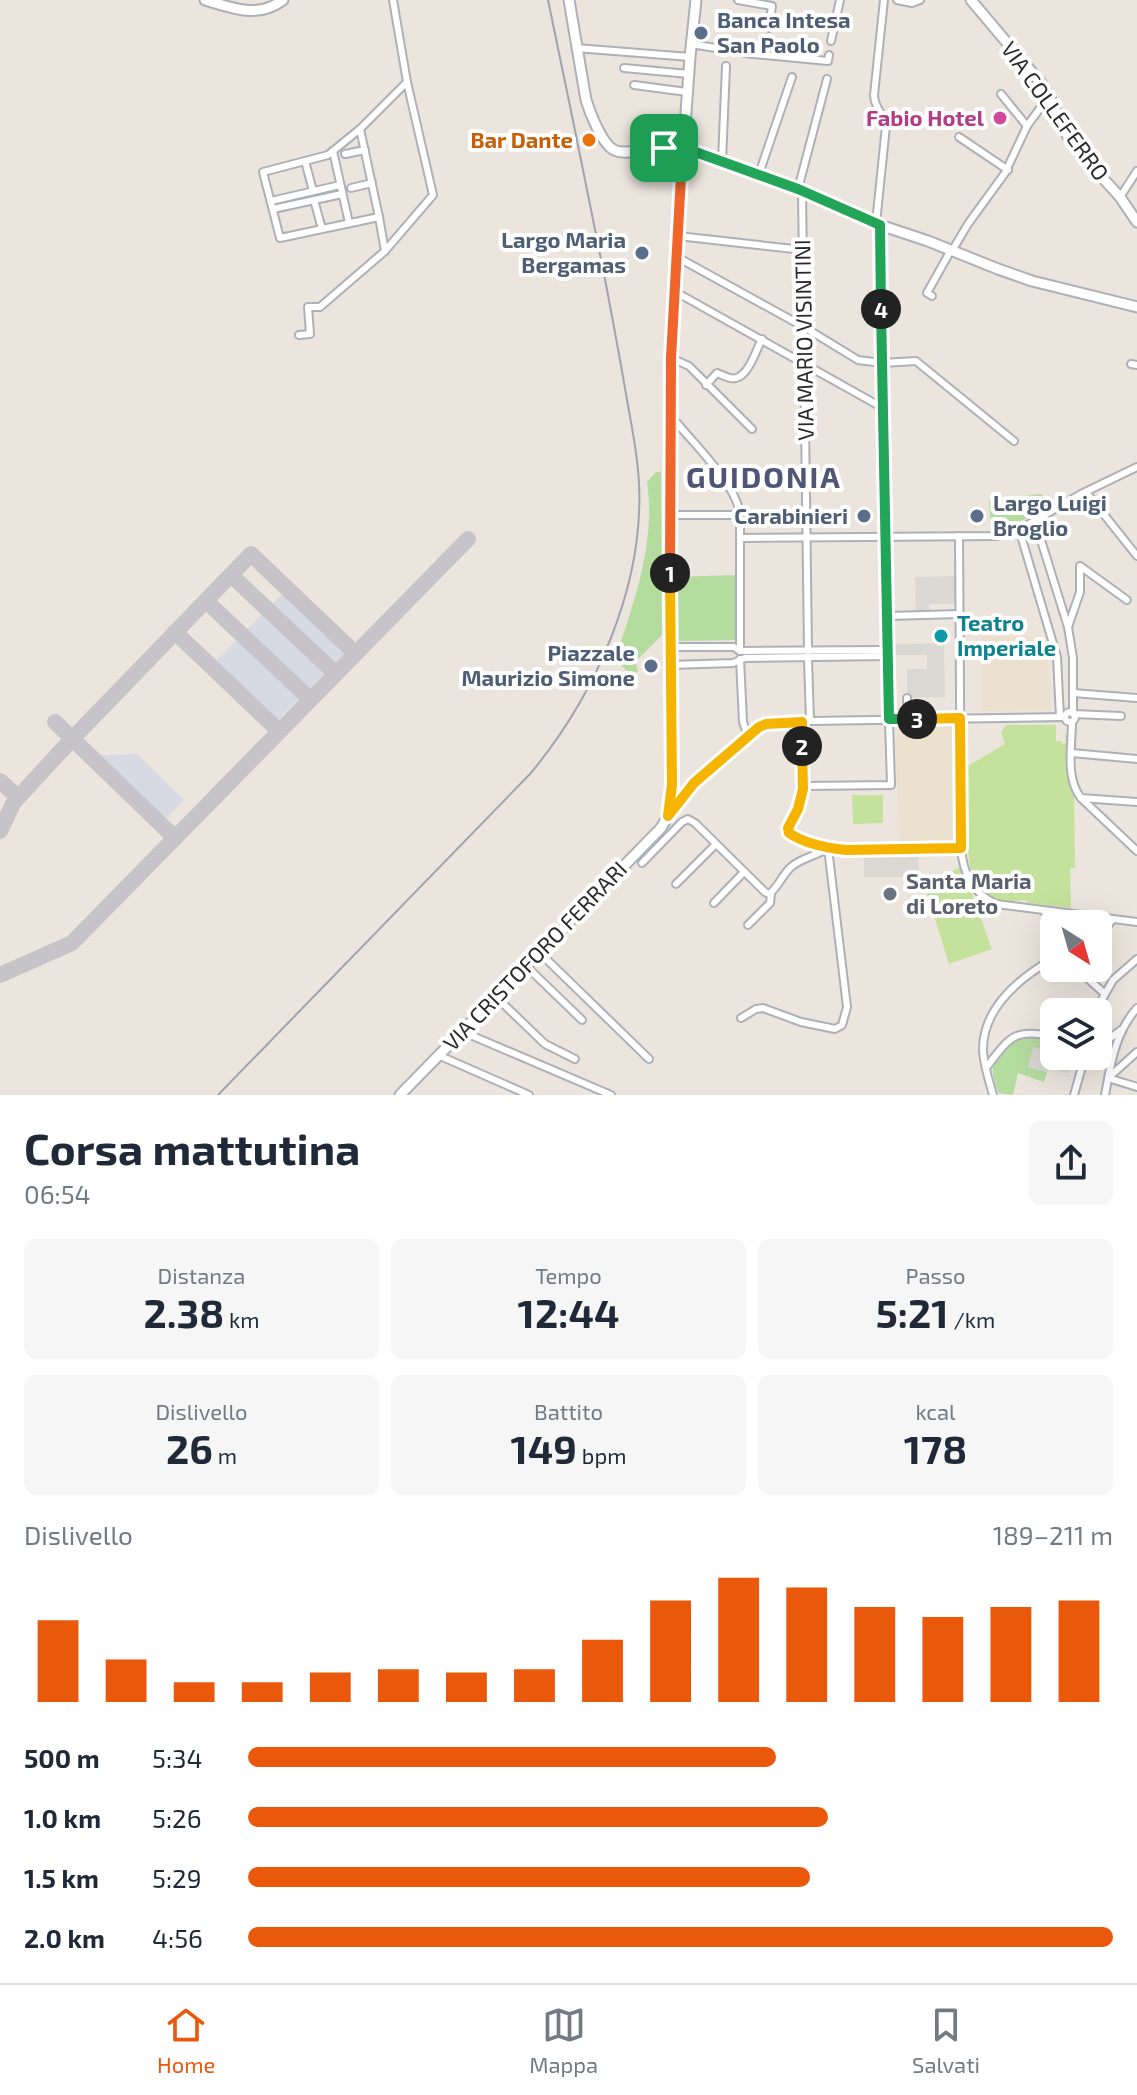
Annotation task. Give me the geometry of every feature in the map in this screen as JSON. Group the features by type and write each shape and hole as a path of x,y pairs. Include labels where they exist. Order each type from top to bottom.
{"main road":[{"path":"205,0 251,11 269,8 283,0"},
{"path":"569,0 589,109 605,141 611,149 621,152 670,145 680,138 686,140 690,150 682,158 676,157 670,145"},
{"path":"670,145 685,126 696,0"},
{"name":"VIA COLLEFERRO","path":"971,0 1026,64 1049,96 1074,144 1120,197 1137,222"},
{"path":"690,150 1032,281 1137,307"},
{"path":"668,816 672,785 671,358 682,158"},
{"name":"VIA CRISTOFORO FERRARI","path":"400,1095 661,828 668,816"}],"street":[{"path":"299,335 310,334 308,307 320,307 385,251 433,195 407,82 393,0"},
{"path":"738,0 772,6 769,28"},
{"path":"831,41 840,0"},
{"path":"803,786 891,785 878,224 886,126 874,95 884,0"},
{"path":"897,0 912,3 920,0"},
{"path":"691,44 828,61 829,55"},
{"path":"576,48 690,57"},
{"path":"722,161 726,66"},
{"path":"624,68 689,74"},
{"path":"759,174 792,77"},
{"name":"VIA MARIO VISINTINI","path":"827,79 800,190 808,654 803,786 798,809 788,828 794,836 828,848"},
{"path":"379,217 280,238 263,172 328,155 360,129 407,82"},
{"path":"634,85 687,92"},
{"path":"1001,94 1027,126"},
{"path":"932,296 927,293 968,224 1008,170 1027,126 1049,96"},
{"path":"360,129 385,251"},
{"path":"959,137 1008,170"},
{"path":"345,154 365,150"},
{"path":"333,151 349,223"},
{"path":"305,161 313,191"},
{"path":"1120,197 1137,171"},
{"path":"351,188 372,183"},
{"path":"271,201 340,185"},
{"path":"273,209 342,194"},
{"path":"314,200 322,229"},
{"path":"678,236 803,250"},
{"path":"677,257 858,360 882,363 916,361 1014,441"},
{"path":"674,291 883,408"},
{"path":"706,385 717,373 731,379 738,378 747,370 762,339"},
{"path":"671,358 689,366 752,429"},
{"path":"670,420 677,423 728,485 740,515 740,655 743,722 748,736"},
{"path":"740,538 994,536 1019,529 1137,468"},
{"path":"1086,492 1137,556"},
{"path":"669,515 740,515"},
{"path":"1035,521 1068,627 1073,693 1067,717"},
{"path":"1019,529 1057,657 1075,790 1137,851"},
{"path":"959,536 961,848 966,876 983,897 1003,906 1040,911"},
{"path":"1068,627 1080,592 1080,566 1127,600"},
{"path":"887,616 960,614"},
{"path":"671,647 734,647 740,655"},
{"path":"671,665 733,663 740,655 889,652"},
{"path":"1073,693 1137,698"},
{"path":"907,698 908,719"},
{"path":"668,816 694,783 766,724 1121,716"},
{"path":"1072,753 1137,759"},
{"path":"672,785 682,787 694,783"},
{"path":"1081,798 1137,802"},
{"path":"642,863 686,820 694,822 765,892 771,894"},
{"path":"676,884 716,844"},
{"path":"748,925 770,903 771,894 792,865 828,848 961,848"},
{"path":"741,1018 763,1008 801,1022 835,1029 842,1025 847,1007 828,848"},
{"path":"714,903 744,872"},
{"path":"1112,920 1137,922"},
{"path":"538,951 649,1059"},
{"path":"1103,998 1113,980 1137,959"},
{"path":"525,965 582,1020"},
{"path":"993,1095 986,1068 984,1040 990,1022 999,1004 1020,980 1040,967"},
{"path":"1092,982 1105,994"},
{"path":"495,996 546,1045 575,1059"},
{"path":"1105,1095 1114,1049 1122,1029 1137,1008"},
{"path":"1112,1036 1122,1029"},
{"path":"461,1031 611,1095"},
{"path":"986,1068 1015,1037 1033,1032 1040,1034"},
{"path":"1108,1078 1137,1052"},
{"path":"438,1055 529,1095"},
{"path":"1074,1095 1081,1070"},
{"path":"1108,1078 1137,1087"}],"shaded area":[{"path":"956,576 956,604 929,604 929,611 916,612 915,577"},
{"path":"292,584 354,644 269,729 208,669"},
{"path":"981,636 1047,636 1051,710 981,711"},
{"path":"944,643 945,697 907,698 907,669 927,669 927,655 895,655 895,644"},
{"path":"956,724 957,842 900,843 895,737 906,726"},
{"path":"137,754 184,800 158,827 92,762 99,755"},
{"path":"918,852 919,877 864,877 864,853"},
{"path":"1033,1047 1040,1049 1040,1070 1047,1072 1028,1067"}],"green space":[{"path":"656,472 661,472 662,635 635,662 638,671 632,676 615,659 642,572 648,527 647,482"},
{"path":"1041,494 1052,505 1010,527 991,529 989,500"},
{"path":"737,575 738,640 676,641 674,577"},
{"path":"1006,725 1056,725 1056,741 1062,744 1066,743 1065,734 1068,734 1070,787 1074,794 1075,868 1070,868 1071,908 1028,903 1025,900 994,899 984,893 972,875 964,768 1005,744 1001,733"},
{"path":"852,795 883,795 883,823 853,824"},
{"path":"962,867 992,949 949,964 923,881"},
{"path":"1031,1035 1040,1037 1040,1058 1028,1067 1047,1072 1044,1082 1018,1073 1013,1095 999,1093 993,1074 994,1063 1020,1039"}],"taxiway":[{"path":"0,975 72,943 468,539"},
{"path":"0,831 14,802 251,554 355,653"},
{"path":"231,575 335,673"},
{"path":"206,601 310,699"},
{"path":"175,632 279,731"},
{"path":"55,722 175,838"},
{"path":"0,781 18,797"}],"railway":[{"path":"218,1095 530,774 554,743 594,675 624,600 638,523 636,452 604,274 548,0"}],"place":[{"name":"Banca Intesa San Paolo","path":"701,33"},
{"name":"Fabio Hotel","path":"1000,118"},
{"name":"Bar Dante","path":"589,140"},
{"name":"Largo Maria Bergamas","path":"642,253"},
{"name":"Carabinieri","path":"864,516"},
{"name":"Largo Luigi Broglio","path":"977,516"},
{"name":"Teatro Imperiale","path":"941,636"},
{"name":"Piazzale Maurizio Simone","path":"651,666"},
{"name":"Santa Maria di Loreto","path":"890,894"}],"district":[{"name":"GUIDONIA","path":"764,478"}],"route":[{"path":"677,139 683,139 688,142 690,150 798,189 880,225 889,719 960,718 961,848 838,849 814,844 789,833 789,824 798,809 803,789 802,722 759,727 694,783 668,816 672,785 671,358 682,158 673,156 671,151 664,148 677,139"}]}
